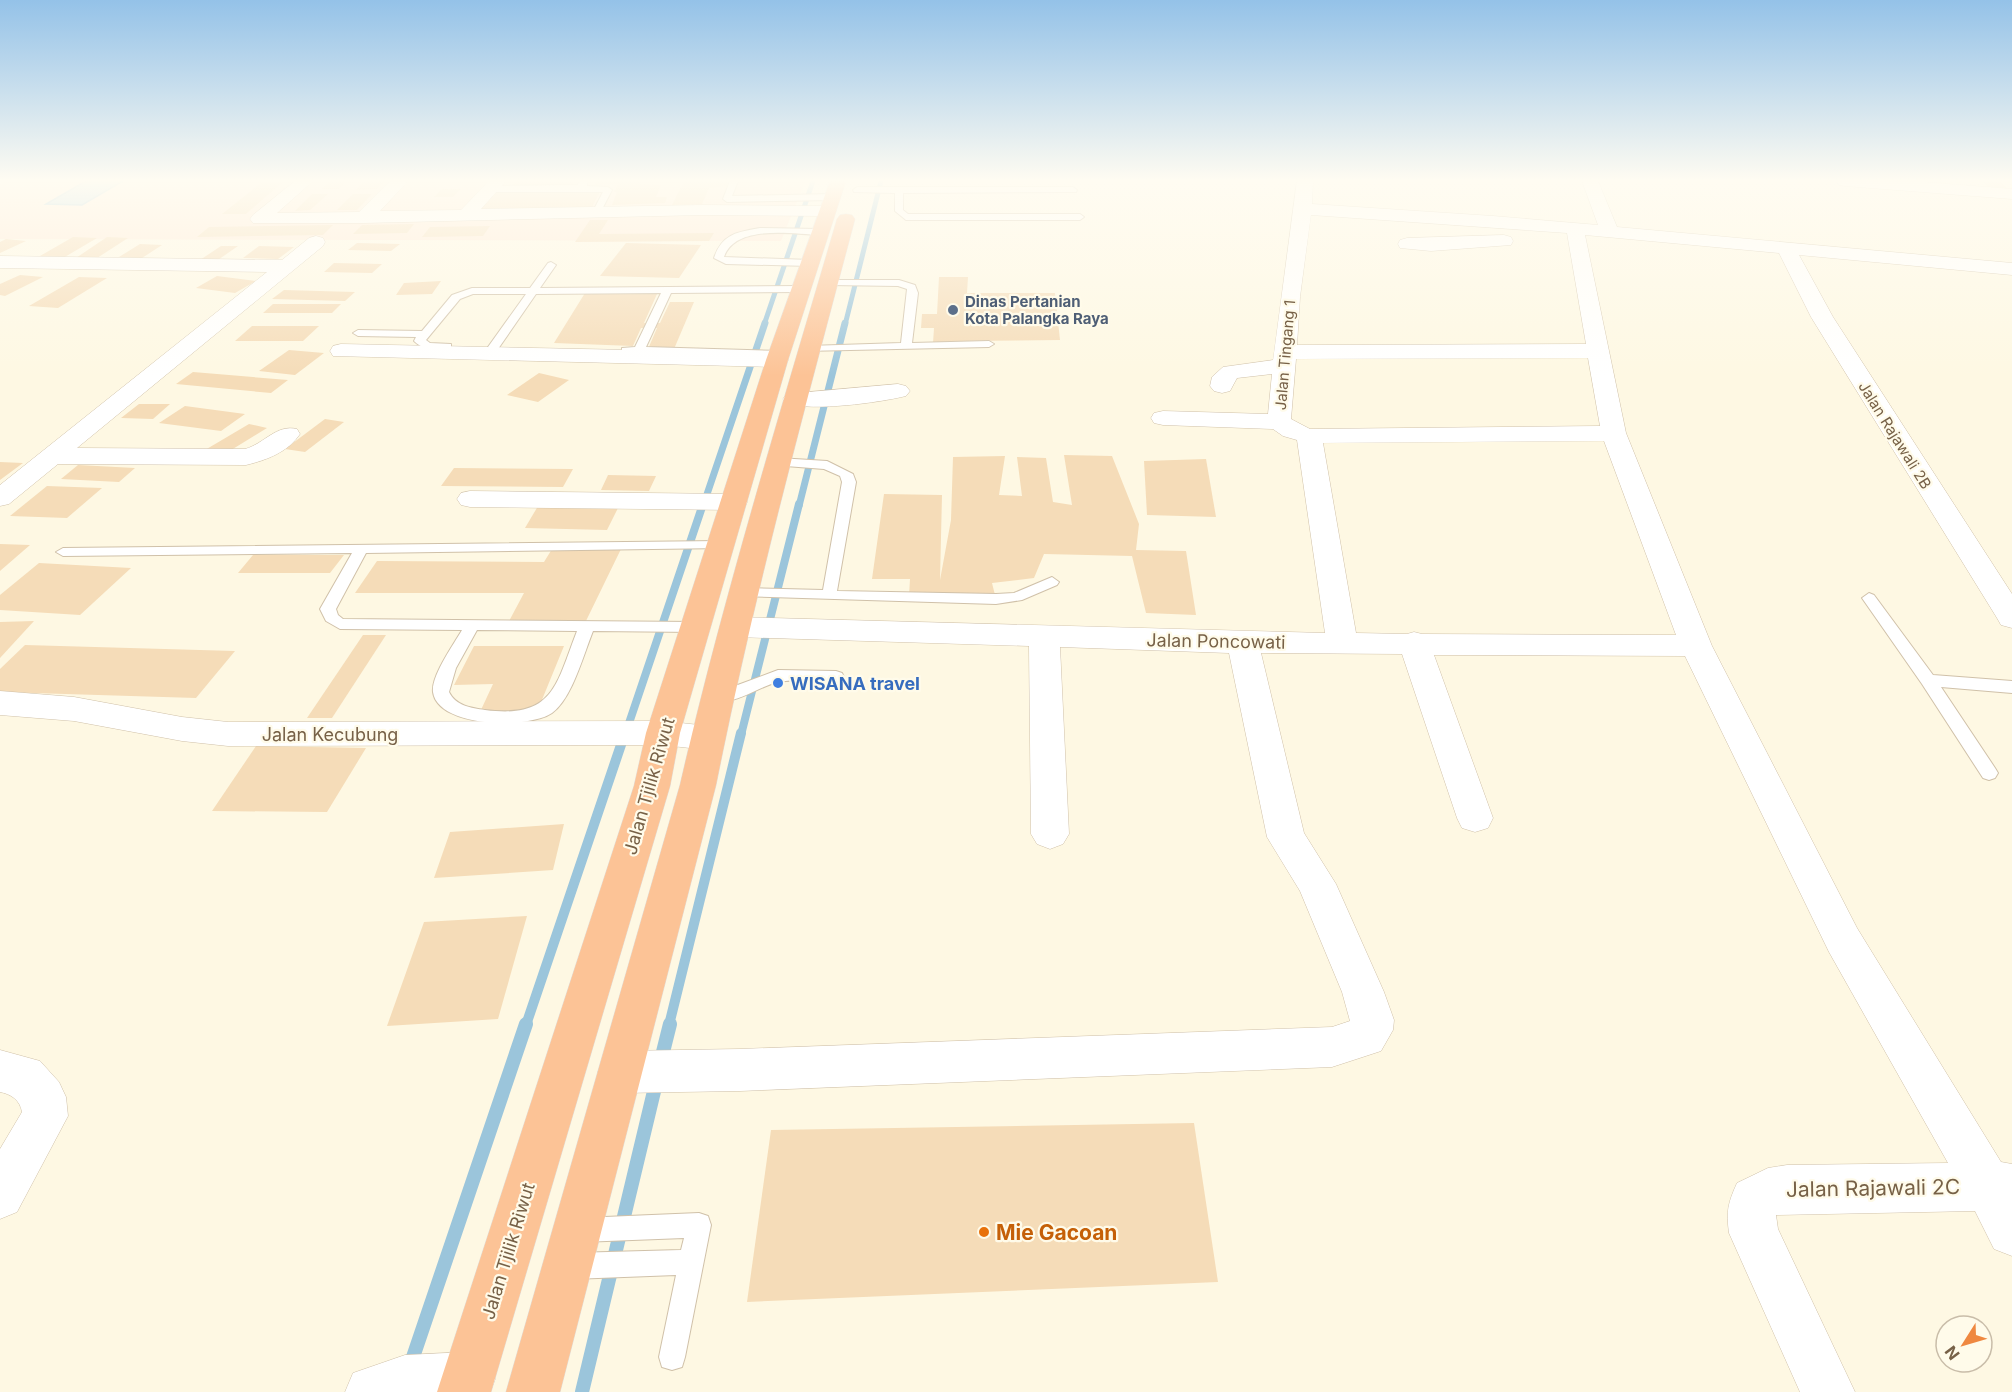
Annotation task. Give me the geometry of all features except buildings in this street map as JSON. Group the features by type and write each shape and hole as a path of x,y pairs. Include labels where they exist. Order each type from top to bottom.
{"highway":[{"name":"Jalan Tjilik Riwut","path":"466,1385 652,786 663,734 720,546 824,246"},
{"name":"Jalan Tjilik Riwut","path":"533,1392 698,785 717,696 795,399 788,354"}],"street":[{"path":"0,498 311,246"},
{"name":"Jalan Tingang 1","path":"1279,422 1290,297 1298,246"},
{"path":"1578,246 1614,433 1696,646 1843,940 2000,1186 2012,1231"},
{"path":"1773,246 2008,273"},
{"name":"Jalan Rajawali 2B","path":"1785,247 1827,326 2012,618"},
{"path":"0,262 288,266"},
{"path":"341,351 788,354"},
{"path":"1222,386 1223,377 1231,372 1286,359 1598,351"},
{"path":"795,399 840,398 898,391"},
{"path":"1162,418 1279,422 1292,431 1309,436 1614,433"},
{"path":"53,456 246,457 264,452 288,434"},
{"path":"1309,436 1342,642"},
{"path":"470,499 734,502"},
{"name":"Jalan Poncowati","path":"740,610 1044,637 1243,643 1413,642 1696,646"},
{"path":"1044,637 1050,834"},
{"path":"1413,642 1475,818"},
{"path":"620,1072 740,1070 1332,1047 1366,1037 1371,1030 1372,1020 1363,992 1317,884 1286,837 1281,821 1243,643"},
{"name":"Jalan Kecubung","path":"0,703 74,709 182,729 228,734 663,734 708,738"},
{"path":"0,1071 24,1076 43,1097 45,1116 0,1195"},
{"name":"Jalan Rajawali 2C","path":"1828,1392 1754,1233 1751,1212 1754,1200 1768,1192 1787,1189 2000,1186"},
{"path":"372,1392 405,1382 466,1385"}],"lane":[{"path":"723,246 719,252 719,258 726,261 767,246"},
{"path":"773,246 668,289 483,290 463,293 456,297 418,341 428,346 788,354 906,346 989,344"},
{"path":"858,246 899,283 911,287 913,292 906,346"},
{"path":"494,347 551,265"},
{"path":"639,350 668,289"},
{"path":"358,333 425,334"},
{"path":"778,462 827,465 846,474 849,482 829,596"},
{"path":"63,552 720,546"},
{"path":"361,549 328,609 331,618 340,624 362,626 696,627"},
{"path":"740,610 829,596 996,599 1017,597 1052,582"},
{"path":"1869,598 1928,680 1989,773"},
{"path":"472,626 445,677 440,690 443,700 453,709 473,714 523,717 537,715 555,700 587,626"},
{"path":"717,696 739,691 778,676 836,677"},
{"path":"1928,680 2012,687"},
{"path":"577,1231 699,1225 672,1357"},
{"path":"567,1266 691,1262"}],"waterway":[{"path":"764,325 791,246"},
{"path":"845,325 865,246"},
{"path":"703,506 765,323"},
{"path":"799,506 845,323"},
{"path":"625,735 703,504"},
{"path":"741,735 799,504"},
{"path":"526,1025 625,733"},
{"path":"669,1025 741,733"},
{"path":"410,1366 526,1024"},
{"path":"661,1060 670,1024"},
{"path":"582,1392 656,1083"}],"place":[{"name":"Dinas Pertanian Kota Palangka Raya","path":"953,310"},
{"name":"WISANA travel","path":"778,683"},
{"name":"Mie Gacoan","path":"984,1232"}]}
